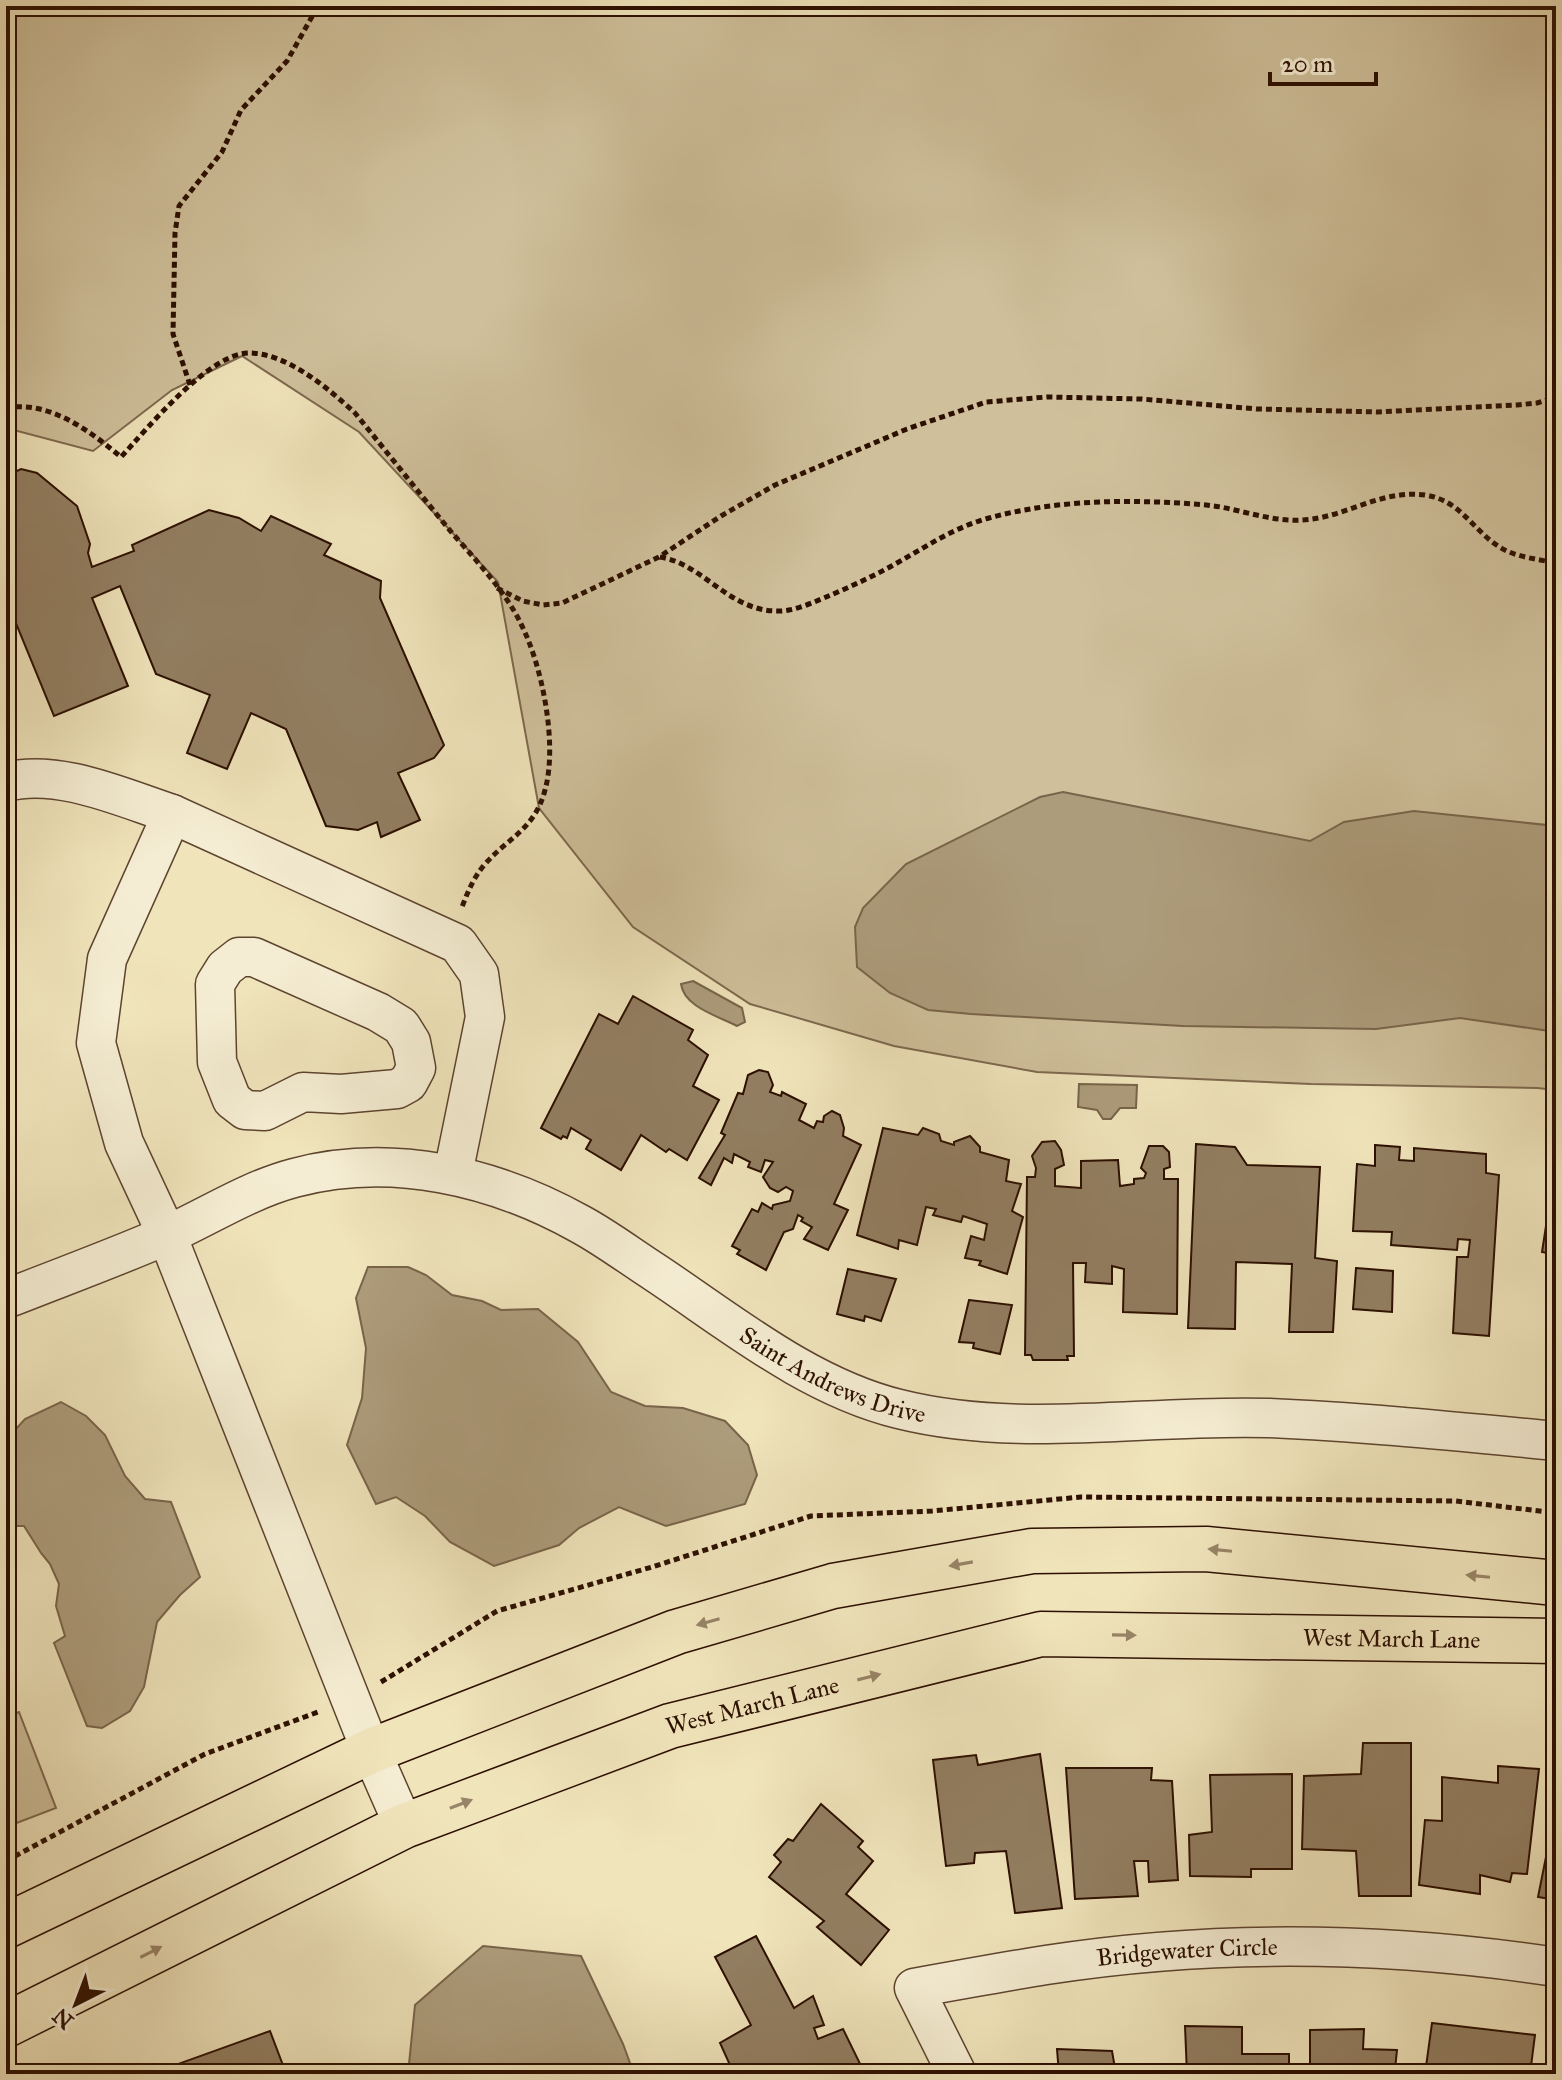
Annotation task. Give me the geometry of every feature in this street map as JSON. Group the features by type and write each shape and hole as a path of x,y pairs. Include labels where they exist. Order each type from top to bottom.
{"main road":[{"path":"6,1926 371,1751 676,1632 833,1586 1032,1551 1206,1549 1556,1583"},
{"name":"West March Lane","path":"6,2025 404,1826 670,1726 1041,1634 1556,1641"}],"street":[{"path":"6,782 20,778 76,782 172,814 458,944 479,974 485,1017 453,1174"},
{"path":"172,814 107,959 96,1043 124,1143 167,1235 371,1751 404,1826"},
{"path":"239,957 254,957 378,1012 401,1026 411,1042 416,1068 408,1083 397,1089 341,1094 303,1092 265,1111 245,1110 232,1100 217,1062 215,984 225,968 239,957"},
{"path":"416,1068 472,1082"},
{"name":"Saint Andrews Drive","path":"6,1299 167,1235 253,1193 294,1178 346,1168 392,1167 453,1174 516,1193 581,1224 783,1358 844,1390 896,1408 956,1421 1018,1424 1268,1418 1556,1441"},
{"name":"Bridgewater Circle","path":"957,2074 914,1988 1064,1963 1160,1953 1287,1947 1390,1950 1556,1967"}],"path":[{"path":"190,385 173,334 175,233 179,206 222,152 241,110 287,61 318,6"},
{"path":"6,408 32,408 57,415 92,432 121,457 190,385 227,360 247,353 297,369 329,389 355,413 520,620 537,660 546,710 549,758 546,789 536,813 521,834 485,864 471,883 449,940"},
{"path":"497,588 523,601 543,605 562,603 659,557 775,485 907,429 986,402 1047,397 1142,399 1257,409 1378,412 1517,405 1556,397"},
{"path":"659,557 689,568 729,597 758,608 781,611 812,603 861,582 950,531 989,518 1038,508 1082,503 1207,505 1275,519 1302,520 1326,516 1367,501 1397,495 1425,495 1445,501 1465,513 1495,545 1509,552 1556,563"}],"shaded area":[{"path":"6,6 1556,6 1556,1090 1311,1084 1037,1072 894,1046 750,1004 633,927 539,808 498,582 359,432 242,356 172,390 93,451 6,428"},
{"path":"1063,792 1310,841 1344,822 1414,811 1556,826 1556,1032 1460,1018 1376,1029 1183,1026 971,1014 928,1010 890,993 857,967 855,927 863,908 906,864 1040,797"},
{"path":"693,981 742,1008 745,1022 737,1026 695,1005 683,992 681,984"},
{"path":"1079,1084 1137,1085 1136,1108 1120,1108 1111,1119 1103,1119 1097,1110 1078,1107"},
{"path":"368,1267 408,1267 426,1275 452,1295 482,1301 501,1310 538,1309 578,1342 611,1392 645,1406 683,1408 725,1421 748,1445 757,1475 745,1504 666,1526 619,1507 579,1528 559,1545 494,1566 450,1542 425,1516 396,1497 376,1504 347,1445 362,1398 366,1348 356,1298"},
{"path":"61,1402 86,1416 105,1435 125,1476 145,1499 171,1502 200,1577 157,1622 144,1687 130,1711 102,1728 87,1726 54,1643 65,1636 56,1606 59,1584 50,1564 24,1526 6,1526 6,1440 25,1419"},
{"path":"19,1712 56,1808 6,1827 6,1717"},
{"path":"483,1946 581,1956 634,2074 408,2074 415,2005"}],"building":[{"path":"21,469 37,473 77,506 90,544 88,553 92,567 134,551 132,545 209,510 239,518 261,531 271,516 331,544 324,555 381,581 380,598 444,745 434,758 398,773 420,820 381,837 377,822 358,830 326,826 286,729 251,713 227,769 187,753 210,695 156,674 120,586 92,598 128,686 54,716 6,599 6,476"},
{"path":"633,996 693,1030 688,1040 708,1055 693,1086 719,1100 687,1160 669,1149 666,1152 641,1135 621,1170 586,1149 591,1140 571,1128 567,1138 563,1136 561,1139 541,1128 599,1014 618,1024"},
{"path":"759,1070 768,1072 773,1085 770,1092 781,1096 782,1092 806,1104 799,1120 814,1128 817,1121 823,1122 824,1116 832,1111 840,1115 843,1136 861,1145 834,1204 848,1210 828,1250 804,1239 812,1227 801,1221 803,1218 798,1215 793,1229 784,1232 766,1270 737,1254 740,1250 732,1246 752,1209 758,1212 762,1203 772,1209 773,1205 790,1201 793,1191 786,1187 778,1192 770,1188 763,1177 773,1162 765,1160 761,1172 748,1167 750,1162 734,1154 732,1163 724,1158 711,1185 699,1178 725,1135 721,1133 738,1093 743,1094 748,1075"},
{"path":"883,1128 918,1135 923,1128 939,1134 941,1141 954,1145 954,1142 970,1136 980,1147 980,1152 1009,1160 1006,1181 1021,1184 1012,1211 1023,1217 1007,1274 979,1265 981,1261 965,1258 971,1236 984,1240 987,1224 963,1216 961,1222 933,1215 936,1209 926,1207 917,1245 899,1240 898,1249 857,1235"},
{"path":"1055,1141 1061,1150 1064,1165 1055,1169 1055,1186 1081,1188 1081,1161 1118,1160 1120,1186 1134,1184 1134,1179 1144,1178 1146,1173 1141,1168 1149,1146 1163,1146 1169,1152 1170,1167 1164,1169 1164,1179 1178,1179 1177,1314 1123,1312 1124,1269 1112,1266 1112,1284 1085,1282 1086,1263 1073,1263 1074,1356 1067,1356 1068,1360 1033,1360 1031,1355 1025,1355 1027,1177 1035,1177 1032,1156 1042,1142"},
{"path":"1196,1144 1235,1147 1247,1165 1320,1167 1315,1258 1337,1261 1333,1332 1289,1332 1292,1264 1236,1262 1235,1329 1188,1328"},
{"path":"1375,1145 1400,1147 1399,1160 1414,1161 1414,1148 1486,1154 1486,1173 1499,1175 1489,1336 1453,1333 1457,1257 1468,1257 1470,1240 1458,1239 1457,1250 1391,1245 1392,1232 1353,1231 1357,1164 1375,1166"},
{"path":"1556,1167 1556,1255 1542,1252"},
{"path":"1556,1255 1556,1313 1547,1311"},
{"path":"1356,1268 1393,1271 1392,1312 1353,1309"},
{"path":"848,1269 896,1279 881,1321 865,1316 864,1321 837,1314"},
{"path":"969,1300 1012,1305 1000,1354 973,1348 974,1343 959,1342"},
{"path":"1363,1743 1411,1743 1411,1896 1359,1896 1356,1851 1302,1849 1304,1776 1361,1774"},
{"path":"1040,1754 1062,1908 1015,1913 1006,1851 975,1853 974,1863 946,1866 933,1760 976,1755 978,1765"},
{"path":"1498,1766 1539,1769 1527,1874 1512,1873 1510,1882 1480,1875 1480,1894 1419,1885 1425,1820 1442,1821 1442,1777 1498,1783"},
{"path":"1066,1768 1152,1768 1151,1780 1172,1781 1178,1880 1149,1882 1148,1861 1134,1861 1138,1896 1075,1899"},
{"path":"1292,1774 1292,1869 1251,1869 1251,1877 1190,1876 1189,1835 1212,1832 1210,1775"},
{"path":"821,1804 863,1841 858,1847 873,1861 846,1894 889,1930 861,1965 817,1927 824,1921 769,1877 781,1862 774,1855 788,1839 793,1841"},
{"path":"1556,1807 1556,1900 1538,1897"},
{"path":"756,1936 794,2008 813,1996 824,2025 814,2028 818,2039 843,2029 865,2074 734,2074 720,2043 751,2025 715,1957"},
{"path":"1432,2023 1535,2035 1530,2074 1425,2074"},
{"path":"1185,2026 1242,2027 1242,2054 1289,2054 1289,2074 1187,2074"},
{"path":"1364,2029 1363,2049 1397,2050 1395,2069 1413,2069 1413,2074 1310,2074 1310,2030"},
{"path":"270,2031 284,2068 269,2074 181,2074 178,2064"},
{"path":"1057,2049 1112,2051 1116,2074 1059,2074"}]}
